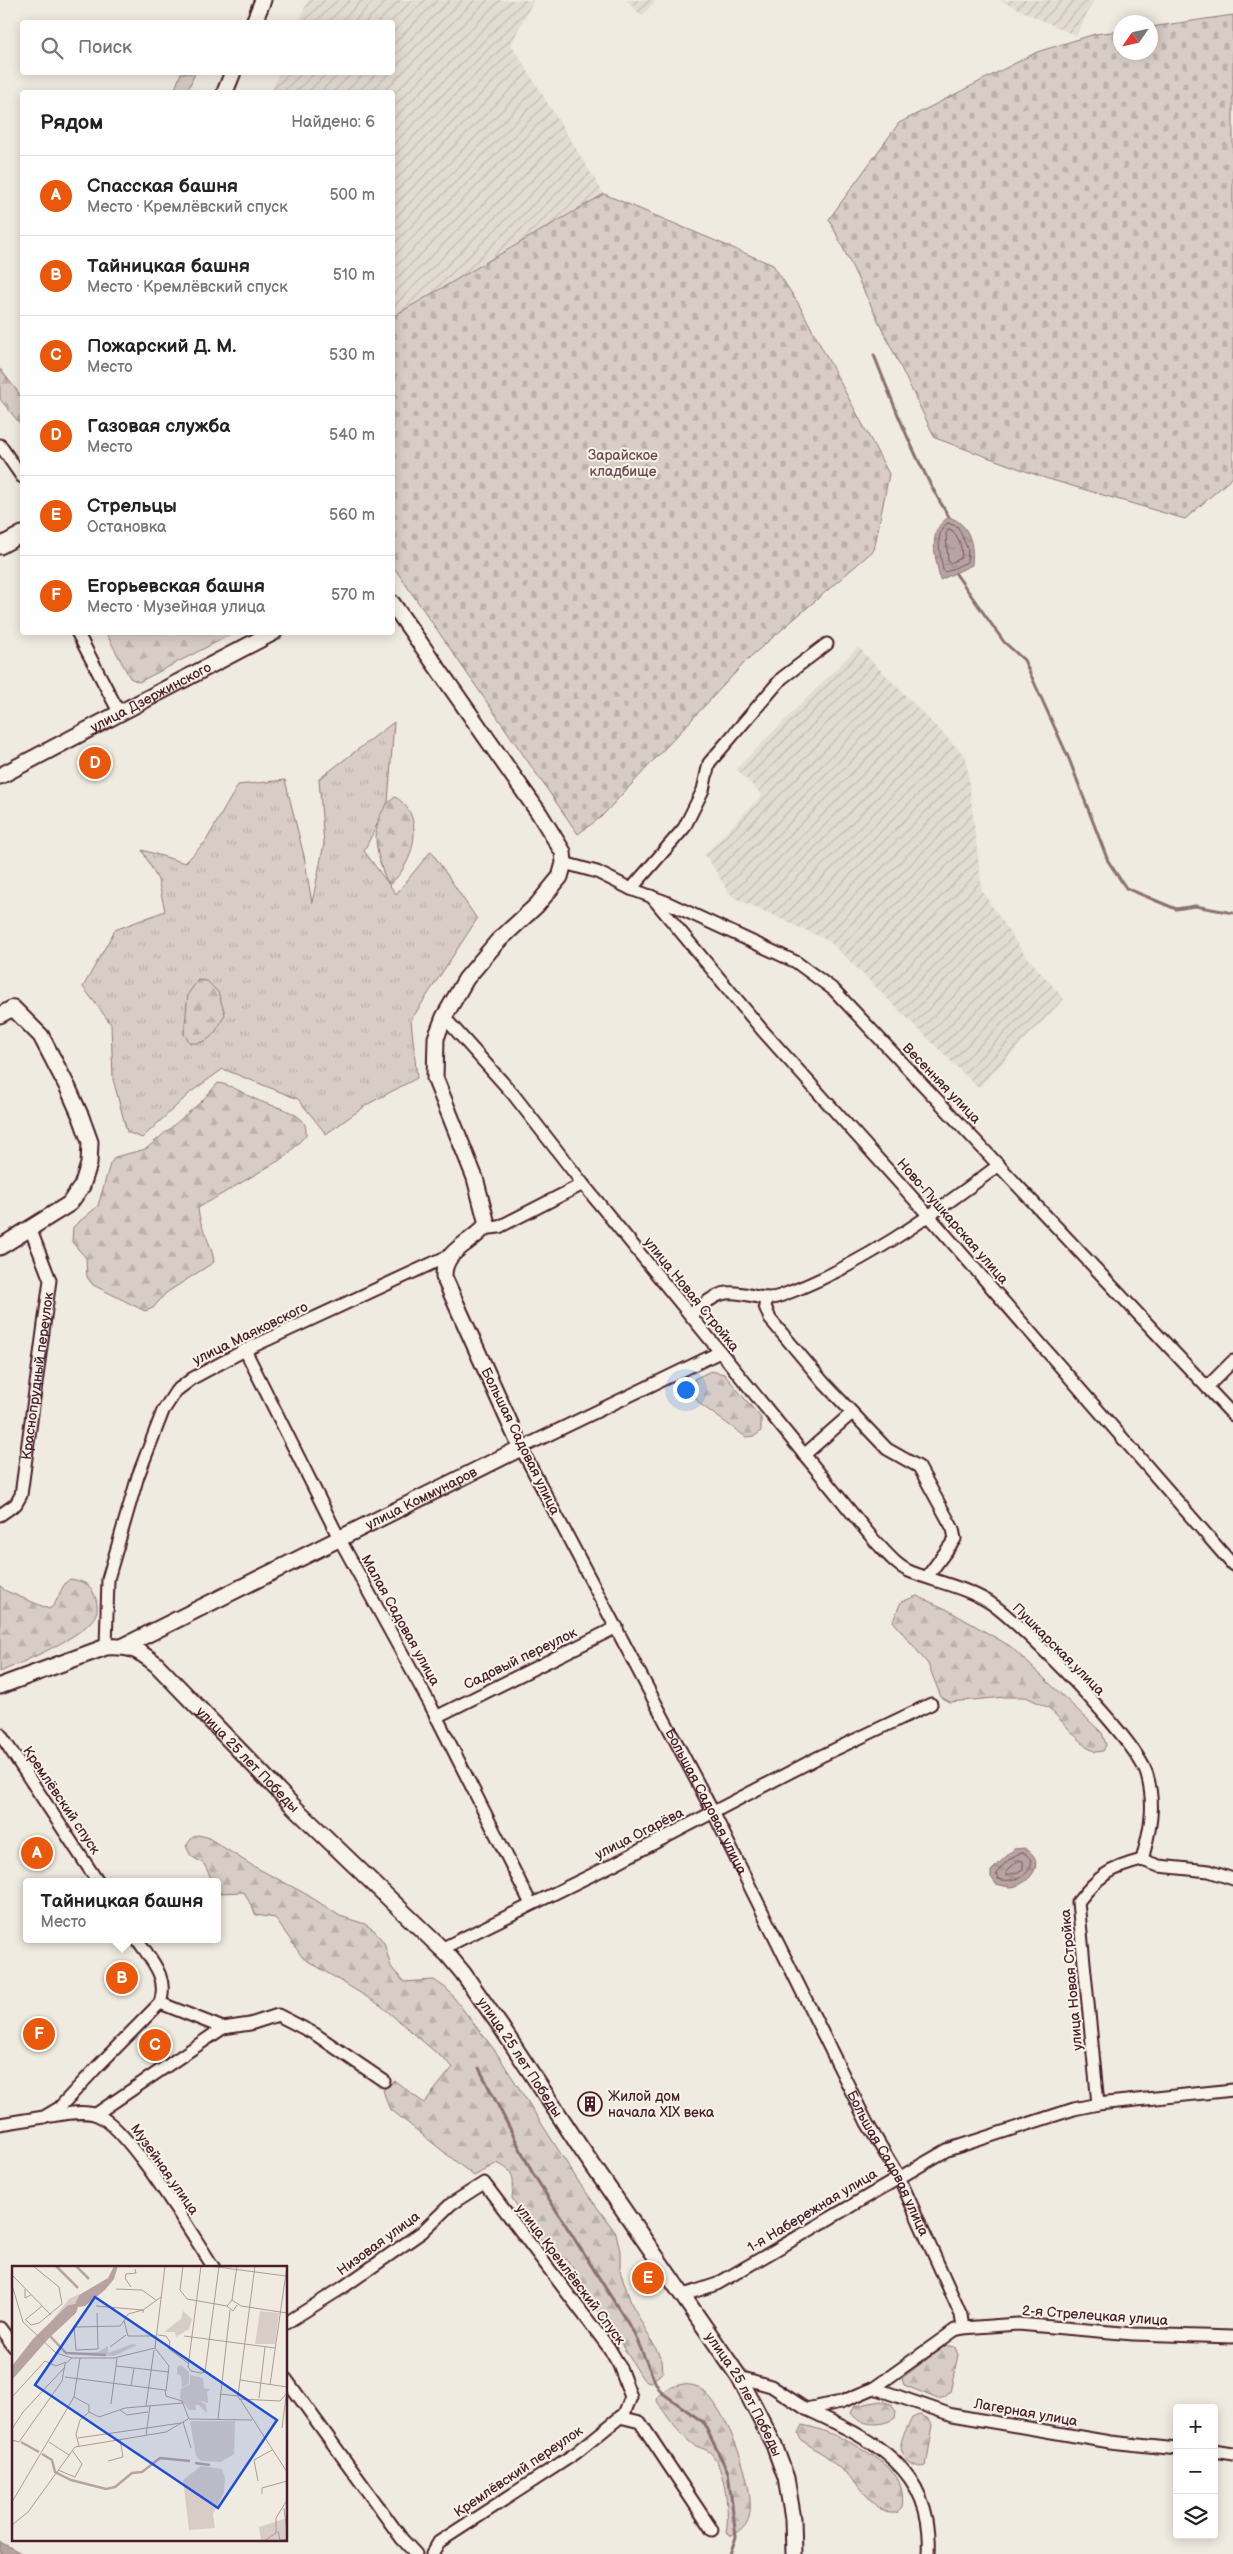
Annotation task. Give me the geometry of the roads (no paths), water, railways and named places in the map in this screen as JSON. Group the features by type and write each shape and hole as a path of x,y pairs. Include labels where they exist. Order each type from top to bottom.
{"street":[{"path":"255,20 263,0"},
{"path":"226,90 232,75"},
{"path":"0,445 20,474"},
{"path":"0,546 20,538"},
{"path":"395,607 557,840 563,852 564,863 560,877 552,888 481,960 466,979 444,1017 434,1050 435,1078 475,1178 487,1224 490,1228 499,1227 583,1184"},
{"path":"78,635 120,714"},
{"name":"улица Дзержинского","path":"0,776 268,635"},
{"path":"631,889 684,828 704,790 709,763 782,678 827,644"},
{"name":"Весенняя улица","path":"564,863 597,872 796,962 834,990 1233,1415"},
{"name":"Ново-Пушкарская улица","path":"651,896 763,1031 930,1217 1233,1565"},
{"path":"0,1246 69,1204 82,1186 89,1164 90,1142 81,1117 41,1036 7,1011"},
{"name":"улица Новая Стройка","path":"444,1017 513,1094 583,1184 881,1547 910,1571 927,1576"},
{"path":"691,1314 726,1293 740,1292 766,1298 778,1297 842,1268 930,1217 999,1165"},
{"path":"448,1256 480,1233 487,1224"},
{"name":"Краснопрудный переулок","path":"0,1515 16,1504 21,1495 50,1280 30,1228"},
{"name":"Большая Садовая улица","path":"448,1256 444,1266 444,1277 521,1448 713,1812 867,2124 899,2177 962,2315 959,2329"},
{"name":"улица Маяковского","path":"106,1647 108,1579 138,1476 162,1411 176,1391 193,1378 244,1350 448,1256"},
{"path":"766,1298 764,1306 770,1319 852,1414 887,1448 919,1467 953,1529 955,1539 927,1576"},
{"name":"Малая Садовая улица","path":"244,1350 340,1538 436,1717 530,1904"},
{"name":"улица Коммунаров","path":"124,1646 521,1448 720,1352"},
{"path":"1207,1387 1233,1361"},
{"path":"804,1455 852,1414"},
{"name":"Пушкарская улица","path":"927,1576 989,1602 1011,1620 1127,1739 1147,1773 1152,1802 1153,1818 1142,1860"},
{"name":"Садовый переулок","path":"436,1717 617,1627"},
{"path":"0,1686 106,1647 124,1646"},
{"name":"улица 25 лет Победы","path":"124,1646 138,1650 156,1664 296,1809 442,1949 463,1973 501,2026 580,2147 739,2377 774,2445 786,2478 793,2519 794,2554"},
{"name":"улица Огарёва","path":"442,1949 612,1865 820,1757 931,1704"},
{"name":"Кремлёвский спуск","path":"0,1734 95,1878"},
{"path":"1142,1860 1159,1866 1209,1870 1233,1879"},
{"name":"улица Новая Стройка","path":"1098,2104 1078,1902 1095,1881 1109,1871 1142,1860"},
{"path":"44,2117 59,2108 71,2097 96,2067 160,2003 164,1993 163,1982 139,1943"},
{"path":"160,2003 223,2028"},
{"path":"0,2124 72,2113 96,2114 223,2028 250,2024 278,2015 315,2034 384,2081"},
{"name":"1-я Набережная улица","path":"684,2295 717,2284 947,2150 1074,2109 1098,2104 1233,2090"},
{"name":"Музейная улица","path":"96,2114 116,2128 144,2163 213,2266"},
{"name":"Низовая улица","path":"288,2322 358,2277 422,2232 451,2204 484,2183"},
{"name":"улица Кремлёвский Спуск","path":"484,2183 610,2348 619,2364 631,2397 622,2416"},
{"name":"2-я Стрелецкая улица","path":"959,2329 1018,2324 1133,2334 1233,2337"},
{"path":"0,2328 12,2344"},
{"path":"806,2409 841,2402 874,2388 959,2329"},
{"path":"739,2377 771,2386 806,2409 858,2432 900,2464 921,2497 927,2513 929,2554"},
{"path":"288,2382 402,2538 416,2554"},
{"name":"Лагерная улица","path":"874,2388 952,2414 1110,2442 1173,2449"},
{"path":"622,2416 640,2422 712,2530"},
{"name":"Кремлёвский переулок","path":"432,2554 439,2542 576,2453 622,2416"},
{"path":"1218,2452 1233,2454"}],"water":[{"path":"949,517 962,525 969,536 972,550 972,565 940,580 935,554 935,537 937,530"},
{"path":"1024,1848 1035,1858 1036,1864 1031,1876 1026,1881 1012,1887 996,1884 991,1877 991,1871 1014,1849"},
{"path":"0,2542 23,2554 0,2554"}],"waterway":[{"path":"874,355 917,458 949,517"},
{"path":"956,574 1004,642 1024,660 1069,759 1108,861 1126,888 1176,909 1195,906 1233,913"},
{"path":"479,2068 532,2172 634,2333 661,2392 703,2422 728,2472 736,2537 730,2554"}],"place":[{"name":"Газовая служба","path":"95,763"},
{"name":"Спасская башня","path":"37,1853"},
{"name":"Тайницкая башня","path":"122,1978"},
{"name":"Егорьевская башня","path":"39,2034"},
{"name":"Пожарский Д. М.","path":"155,2045"},
{"name":"Жилой дом начала XIX века","path":"590,2104"},
{"name":"Стрельцы","path":"648,2278"}],"park label":[{"name":"Зарайское кладбище","path":"623,464"}]}
